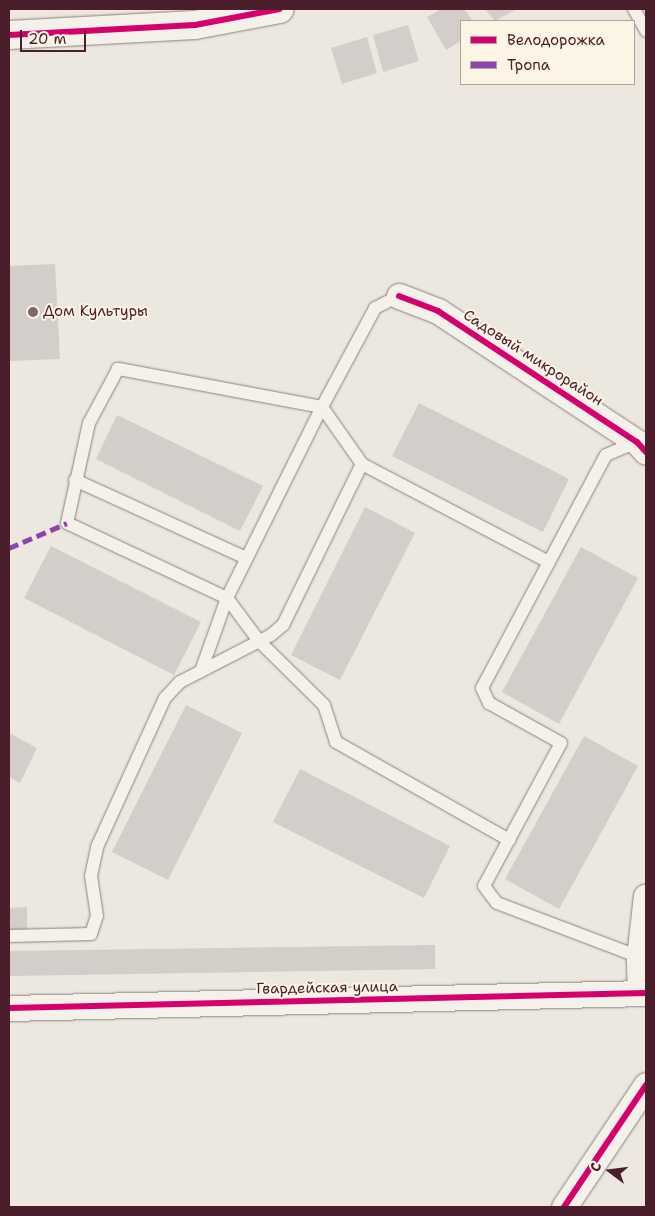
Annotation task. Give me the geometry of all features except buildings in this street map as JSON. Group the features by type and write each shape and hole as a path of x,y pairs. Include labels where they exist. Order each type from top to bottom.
{"street":[{"path":"9,35 195,25 280,9"},
{"name":"Садовый микрорайон","path":"399,296 438,311 642,447"},
{"path":"643,993 639,957 646,896"},
{"name":"Гвардейская улица","path":"9,1008 643,993"},
{"path":"564,1207 646,1085"}],"lane":[{"path":"634,9 646,31"},
{"path":"201,671 227,598 322,407 375,308 399,296"},
{"path":"509,840 336,742 324,705 259,641 227,598 67,523 89,422 118,369 322,407 362,464 549,562"},
{"path":"639,957 497,904 484,886 561,743 489,703 482,688 606,455 642,447"},
{"path":"9,936 91,934 97,916 90,876 97,847 165,698 180,682 259,641 283,624 362,464"},
{"path":"75,480 246,558"}],"marked path":[{"path":"9,548 67,523"}],"cycle path":[{"path":"9,35 195,25 280,9"},
{"path":"399,296 438,311 637,442 646,452"},
{"path":"9,1008 646,993"},
{"path":"564,1207 646,1085"}],"place":[{"name":"Дом Культуры","path":"33,312"}]}
